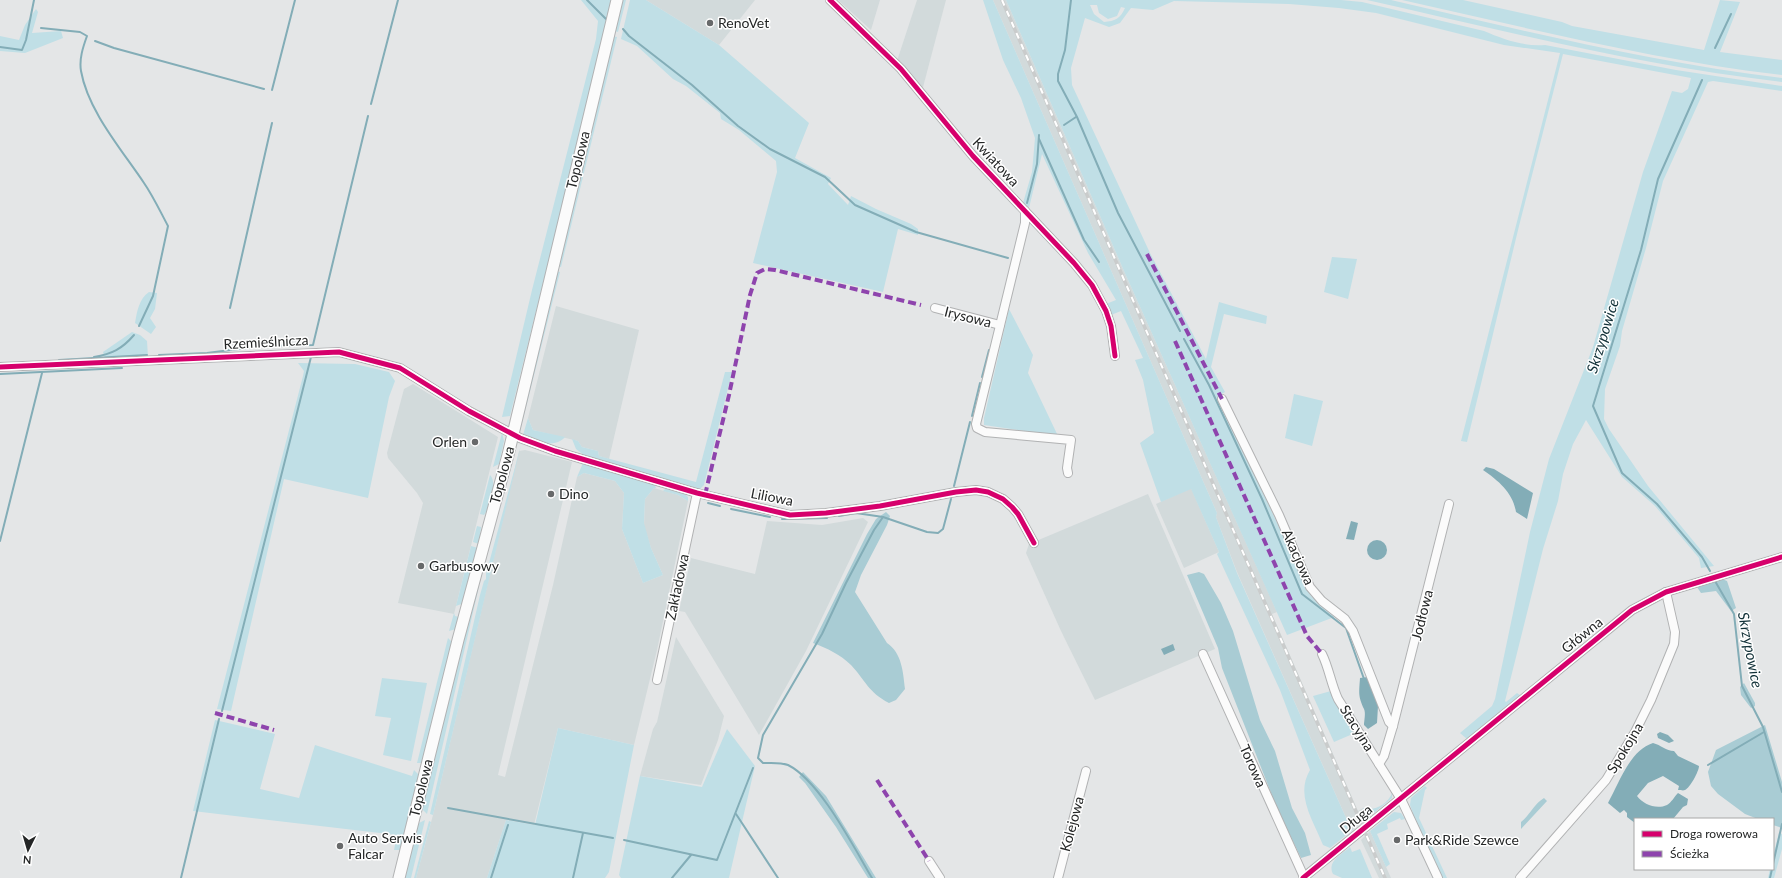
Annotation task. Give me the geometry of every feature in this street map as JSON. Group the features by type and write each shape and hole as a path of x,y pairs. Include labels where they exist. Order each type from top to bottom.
{"main road":[{"name":"Topolowa","path":"399,878 458,640 512,434 617,0"}],"street":[{"name":"Kwiatowa","path":"830,0 901,69 956,136 1074,262 1099,296 1111,326 1115,356"},
{"path":"1025,211 1025,223 979,410 977,428 985,432 1071,440 1067,468 1068,473"},
{"name":"Irysowa","path":"935,308 1000,325"},
{"name":"Rzemieślnicza","path":"0,367 339,352 400,368 469,411 512,434"},
{"name":"Akacjowa","path":"1222,399 1279,515 1310,587 1322,601 1345,619 1353,631 1389,722 1393,726"},
{"name":"Liliowa","path":"512,434 555,451 697,493 790,514 832,512 976,490 1003,499 1012,507 1018,514 1034,543"},
{"name":"Zakładowa","path":"657,680 697,493"},
{"name":"Jodłowa","path":"1379,764 1384,756 1393,726 1449,504"},
{"name":"Główna","path":"1424,780 1618,621 1647,601 1666,592 1782,557"},
{"name":"Spokojna","path":"1520,878 1606,780 1645,713 1674,644 1675,632 1666,592"},
{"name":"Torowa","path":"1203,654 1304,878"},
{"name":"Stacyjna","path":"1322,654 1329,668 1331,683 1338,699 1401,799 1438,878"},
{"name":"Kolejowa","path":"1058,878 1086,771"},
{"name":"Długa","path":"1304,878 1424,780"},
{"path":"930,861 940,878"}],"shaded area":[{"path":"581,0 613,0 510,416 502,417 532,290 596,39 598,21"},
{"path":"620,0 626,0 618,32 615,31"},
{"path":"630,0 646,0 719,45 809,123 795,158 831,178 828,184 848,205 851,196 876,209 911,224 918,229 918,235 898,229 883,292 753,263 777,172 776,161 739,130 721,119 720,113 686,86 673,79 637,46 621,39"},
{"name":"RenoVet","path":"646,0 755,0 719,45"},
{"path":"838,0 880,0 871,30"},
{"path":"917,0 946,0 922,91 897,61"},
{"path":"983,0 993,0 1217,513 1216,517 1237,573 1351,829 1354,829 1330,848 1323,845 1307,808 1304,789 1310,770 1280,690 1217,554 1219,552 1191,489 1161,502 1140,443 1154,433 1143,380 1135,360 1143,358 1121,311 1111,315 1106,304 1116,300 1088,253 1042,154 1029,208 1023,203 1032,172 1035,138 1021,98 1003,60"},
{"path":"993,0 1006,0 1124,271 1277,612 1272,614 1358,811 1363,808 1375,809 1374,813 1354,829 1351,829 1237,572 1216,517 1217,513"},
{"path":"1006,0 1341,0 1362,2 1484,31 1521,44 1545,45 1676,70 1782,86 1782,91 1713,81 1708,82 1663,181 1646,248 1622,331 1620,346 1605,389 1604,419 1609,429 1648,486 1714,566 1701,568 1699,558 1655,506 1622,477 1586,420 1573,444 1563,474 1558,501 1543,549 1505,701 1506,702 1517,693 1520,695 1467,739 1460,733 1492,706 1495,699 1530,532 1549,459 1593,347 1643,172 1672,91 1682,93 1688,89 1691,78 1563,54 1519,226 1467,442 1461,441 1560,53 1504,45 1376,13 1289,4 1174,1 1153,10 1131,8 1120,23 1109,27 1085,18 1071,68 1072,85 1150,253 1206,359 1219,302 1267,316 1266,324 1224,314 1211,367 1225,392 1218,396 1311,596 1337,616 1287,635 1124,271","holes":["1090,5 1097,5 1099,13 1108,19 1117,16 1121,7 1125,8 1117,19 1104,22 1094,14"]},
{"path":"1367,0 1391,0 1537,34 1635,54 1782,78 1782,82 1677,67 1573,47"},
{"path":"1402,0 1463,0 1562,22 1572,26 1704,50 1720,0 1740,2 1720,52 1782,60 1782,75 1734,69 1639,52"},
{"path":"36,9 38,12 32,33 61,31 63,38 25,53 0,51 0,36 19,40 25,25"},
{"path":"613,36 617,37 561,267 557,266"},
{"path":"1332,257 1357,259 1348,299 1324,292"},
{"path":"556,271 560,272 520,431 519,428"},
{"path":"149,292 157,293 155,309 150,318 156,327 151,334 135,323 141,302"},
{"path":"556,306 639,330 609,459 599,456 598,451 582,447 578,441 533,430 528,418"},
{"path":"1009,309 1033,355 1028,373 1058,436 984,425 984,418"},
{"path":"132,332 140,335 147,341 148,357 106,361 103,352"},
{"path":"298,363 355,364 389,372 395,381 389,397 368,498 284,479 231,711 217,709 303,376 304,371"},
{"path":"725,372 732,372 704,485 700,489 585,456 576,449 572,439 578,441 582,447 598,451 599,456 696,482"},
{"path":"413,384 498,437 454,614 398,603 423,503 417,493 388,458 387,453 404,389"},
{"path":"1294,394 1323,401 1312,446 1285,438"},
{"path":"528,418 533,430 565,437 555,443 545,443 523,435"},
{"path":"502,433 504,441 499,464 493,467"},
{"path":"521,445 433,815 430,814 480,595 486,579 486,574"},
{"path":"525,450 572,462 498,775 505,777 553,585 577,477 584,473 615,481 624,493 622,529 643,583 663,575 651,548 644,526 645,499 654,488 678,495 688,501 657,650 634,745 558,728 534,825 506,820 487,878 416,878 433,815 519,451"},
{"path":"583,463 654,483 656,488 654,488 645,499 644,523 651,548 663,575 643,583 622,529 624,493 615,481 584,473 577,477"},
{"path":"1486,467 1494,469 1533,493 1527,519 1516,512 1512,499 1508,493 1483,470"},
{"path":"490,475 493,489 491,501 484,515 480,514"},
{"path":"667,487 682,491 688,497 688,501 678,495 663,491"},
{"path":"1191,488 1219,552 1184,568 1156,504"},
{"path":"1148,494 1215,649 1095,700 1061,631 1026,553 1029,544"},
{"path":"886,512 890,516 887,525 861,575 855,592 887,643 896,652 901,663 905,689 896,700 889,703 876,695 847,661 834,652 813,643 867,534 876,519"},
{"path":"863,518 868,522 806,651 759,735 685,612 679,611 691,558 755,574 767,521 822,525"},
{"path":"1351,521 1358,523 1354,540 1346,539"},
{"path":"477,526 481,527 479,544 473,542"},
{"path":"1377,540 1384,543 1387,550 1384,557 1377,560 1370,557 1367,550 1370,543"},
{"path":"471,546 478,548 464,603 456,606"},
{"path":"1199,572 1204,574 1221,603 1233,631 1260,720 1275,751 1292,808 1305,833 1311,855 1301,858 1277,808 1222,668 1218,648 1187,575"},
{"path":"1722,579 1727,581 1736,608 1731,611 1716,591 1701,593 1697,587"},
{"path":"479,586 427,814 421,808 470,609"},
{"path":"454,613 455,616 459,617 456,629 449,631"},
{"path":"676,637 724,716 718,740 701,785 640,776 653,729 657,722"},
{"path":"448,638 453,643 422,763 417,763"},
{"path":"1173,644 1175,650 1164,655 1161,649"},
{"path":"1368,677 1378,706 1377,723 1368,729 1364,725 1365,711 1359,691 1360,678"},
{"path":"382,678 427,683 411,761 383,755 391,718 375,716"},
{"path":"1744,683 1755,703 1755,706 1751,708 1741,695 1740,687"},
{"path":"1331,691 1355,733 1334,742 1313,696"},
{"path":"215,720 275,734 260,789 299,798 315,745 412,776 414,770 420,776 401,850 394,850 397,835 193,811"},
{"path":"1765,725 1782,782 1782,828 1774,825 1774,818 1755,818 1745,814 1718,794 1711,786 1708,772 1716,750"},
{"path":"558,728 634,745 609,872 605,878 487,878 506,820 535,825"},
{"path":"727,729 755,766 729,878 621,878 619,875 640,776 702,787"},
{"path":"1660,732 1668,735 1674,741 1669,743 1658,738 1657,734"},
{"path":"1653,743 1659,745 1668,750 1674,751 1678,756 1699,766 1692,783 1687,789 1678,790 1679,786 1663,776 1648,783 1637,796 1646,804 1659,807 1667,805 1678,793 1688,799 1687,805 1683,807 1674,818 1634,818 1634,822 1627,817 1627,813 1624,810 1620,813 1608,803 1626,768 1645,747"},
{"path":"803,772 826,796 876,878 868,878 836,827 805,783 799,777"},
{"path":"1425,786 1427,788 1425,790 1419,818 1447,878 1440,878 1412,814 1410,805 1411,798"},
{"path":"1392,793 1392,798 1374,813 1372,811 1365,814 1363,808 1372,809 1384,804"},
{"path":"1544,798 1547,801 1521,829 1521,822 1537,803"},
{"path":"1394,812 1401,813 1405,819 1401,820 1400,818 1387,824 1388,829 1377,834 1390,864 1386,867 1370,831"},
{"path":"425,820 411,878 403,878 417,824"},
{"path":"429,821 431,822 416,878 414,878"},
{"path":"1370,831 1391,878 1379,878 1361,840"},
{"path":"1779,833 1782,834 1782,849 1774,878 1768,878 1770,870 1774,870 1774,852"},
{"path":"1350,847 1352,852 1360,849 1372,878 1342,878 1333,874 1333,862"}],"waterway":[{"path":"0,47 22,50 26,40 34,0"},
{"path":"272,90 295,0"},
{"path":"371,104 398,0"},
{"path":"587,0 607,20"},
{"path":"1071,0 1065,50 1058,74 1058,81 1077,117 1118,213 1180,331"},
{"name":"Skrzypowice","path":"1715,48 1731,14"},
{"path":"41,28 80,32 87,36 82,53 81,71 91,101 107,130 147,188 168,226 153,296 139,326"},
{"path":"623,29 629,36 692,85 738,126 770,149 825,177 855,205 916,232 1008,258"},
{"path":"95,41 114,48 264,89"},
{"name":"Skrzypowice","path":"1702,80 1658,179 1641,250 1593,406 1622,473 1657,504 1702,557 1710,571"},
{"path":"159,355 207,353 261,346 313,345 368,116"},
{"path":"1064,125 1076,117"},
{"path":"230,308 272,123"},
{"path":"1027,203 1037,164 1039,135"},
{"path":"1039,139 1084,240 1099,262"},
{"path":"94,357 116,350 134,335"},
{"path":"1184,339 1209,385 1262,499 1302,594 1346,628 1364,679"},
{"path":"982,377 989,350"},
{"path":"59,360 147,355"},
{"path":"222,711 311,357"},
{"path":"0,374 122,368"},
{"path":"0,541 42,373"},
{"path":"972,416 980,383"},
{"path":"954,486 970,422"},
{"path":"872,878 846,832 824,799 812,785 800,773 788,765 779,763 763,763 758,758 763,735 822,634 846,583 874,530 883,517 927,532 938,533 943,529 951,499"},
{"path":"708,503 720,506"},
{"path":"731,509 770,517"},
{"path":"839,516 856,513 883,517"},
{"path":"782,519 827,518"},
{"name":"Skrzypowice","path":"1715,581 1734,614 1742,686 1763,727 1782,792"},
{"path":"181,878 219,719"},
{"path":"1708,765 1764,732"},
{"path":"624,840 717,860 753,768"},
{"path":"448,808 613,838"},
{"path":"736,814 778,878"},
{"name":"Skrzypowice","path":"1774,860 1782,824"},
{"path":"491,878 508,825"},
{"path":"573,878 583,833"},
{"path":"672,878 691,855"},
{"name":"Skrzypowice","path":"1770,878 1772,870"}],"railway":[{"path":"1002,0 1385,878"}],"marked path":[{"path":"1147,254 1222,399"},
{"path":"705,495 729,395 750,295 757,273 765,269 775,270 921,305"},
{"path":"1175,341 1307,636 1322,654"},
{"path":"215,713 274,730"},
{"path":"877,780 929,861"}],"cycle path":[{"path":"830,0 901,69 973,156 1074,263 1092,285 1106,311 1111,326 1115,356"},
{"path":"0,367 339,352 400,368 469,411 520,438 555,451 697,493 790,515 826,513 880,506 956,492 976,490 988,492 1003,499 1012,507 1018,514 1034,543"},
{"path":"1303,878 1632,610 1666,592 1782,557"}],"place":[{"name":"RenoVet","path":"710,23"},
{"name":"Orlen","path":"475,442"},
{"name":"Dino","path":"551,494"},
{"name":"Garbusowy","path":"421,566"},
{"name":"Park&Ride Szewce","path":"1397,840"},
{"name":"Auto Serwis Falcar","path":"340,846"}]}
